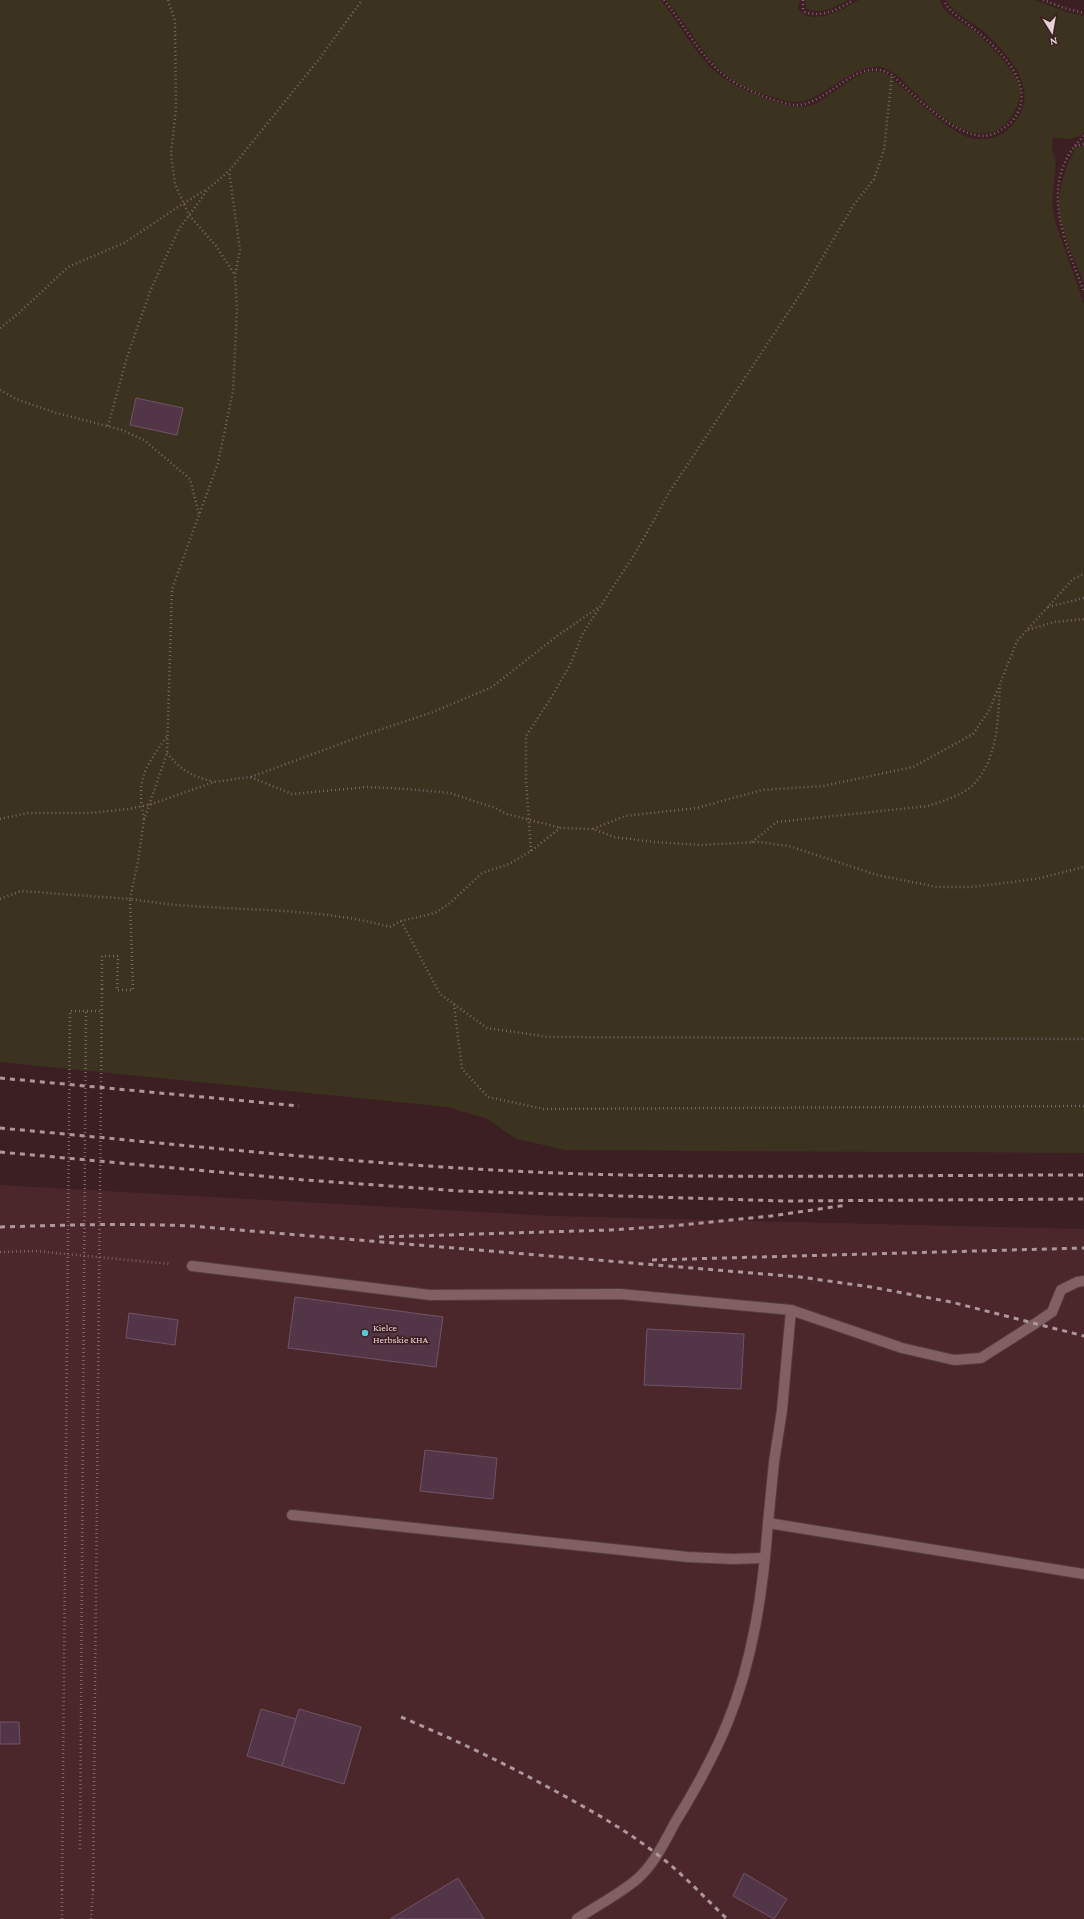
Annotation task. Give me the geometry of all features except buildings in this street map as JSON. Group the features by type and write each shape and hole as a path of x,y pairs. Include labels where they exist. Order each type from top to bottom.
{"lane":[{"path":"192,1266 430,1295 620,1294 791,1310 902,1348 954,1360 981,1358 1052,1312 1061,1290 1077,1282 1084,1281"},
{"path":"577,1919 636,1880 658,1855 705,1772 727,1724 739,1690 760,1599 774,1462 782,1410 791,1310"},
{"path":"292,1514 688,1557 733,1559 765,1558"},
{"path":"768,1523 1084,1574"}],"path":[{"path":"168,0 175,21 176,108 171,154 175,184 189,215 216,246 236,275"},
{"path":"0,328 19,314 68,267 124,243 209,188 230,170 320,58 362,0"},
{"path":"664,0 702,54 729,80 742,87 783,103 796,105 806,103 848,79 873,69 882,69 892,75 951,125 963,132 977,136 994,134 1012,122 1018,113 1022,89 1017,76 988,40 950,10 944,0"},
{"path":"803,0 803,9 805,12 821,14 833,11 854,0"},
{"path":"1043,0 1064,8 1084,13"},
{"path":"531,851 526,780 526,736 551,698 571,663 583,632 636,552 670,491 805,287 853,206 874,178 884,150 892,75"},
{"path":"1084,136 1074,146 1059,179 1057,206 1062,234 1084,292"},
{"path":"1074,146 1084,144"},
{"path":"91,1919 93,1890 102,956 118,956 117,990 133,990 130,899 138,861 144,820 167,753 172,589 218,462 233,391 237,309 236,275 240,250 230,170"},
{"path":"108,426 127,357 151,289 179,228 209,188"},
{"path":"0,390 16,399 53,412 122,430 144,440 190,479 199,514"},
{"path":"593,829 625,816 697,808 762,790 823,786 913,767 973,734 990,709 1017,641 1073,579 1084,574"},
{"path":"1048,607 1084,598"},
{"path":"0,819 28,813 90,813 148,805 214,782 250,777 367,734 433,712 492,687 557,636 600,606"},
{"path":"1027,630 1054,622 1084,619"},
{"path":"752,842 777,822 928,806 950,799 974,784 988,763 998,728 1000,683"},
{"path":"144,820 140,791 144,773 167,736"},
{"path":"167,753 177,766 193,776 214,782"},
{"path":"250,777 292,794 367,787 407,788 450,793 495,808 507,814 562,828 593,829 614,837 654,842 701,845 752,842 789,846 877,875 938,887 972,887 1036,879 1084,866"},
{"path":"0,899 21,891 130,899 178,905 297,911 362,919 390,927 401,921 435,912 450,903 482,873 509,864 531,851 562,828"},
{"path":"401,921 440,994 488,1028 549,1037 1084,1039"},
{"path":"454,1004 462,1069 488,1097 544,1109 1084,1106"},
{"path":"62,1919 70,1011 102,1011"},
{"path":"80,1849 86,1011"},
{"path":"0,1252 35,1251 192,1266"}],"shaded area":[{"path":"0,0 661,0 692,45 710,66 731,83 744,90 785,105 803,107 815,104 860,75 876,71 881,72 887,74 951,128 971,138 978,139 996,137 1011,127 1019,116 1024,104 1024,92 1021,80 1009,58 983,31 963,17 949,4 947,0 1035,0 1066,12 1084,16 1084,133 1073,138 1065,139 1053,137 1052,151 1056,160 1052,203 1055,221 1084,304 1084,1153 566,1150 516,1139 488,1119 447,1107 0,1062"},
{"path":"666,0 800,0 798,9 804,15 813,17 825,16 843,9 859,0 940,0 945,10 949,14 973,30 1006,63 1019,85 1019,101 1008,121 999,129 987,133 975,133 951,123 939,115 897,75 881,67 866,68 859,71 810,99 803,101 791,102 756,92 739,84 727,76 717,66 699,45"},
{"path":"805,0 848,0 833,8 823,11 812,11 807,9"},
{"path":"1084,146 1084,284 1062,226 1059,199 1069,161 1076,147"},
{"path":"0,1185 552,1216 1084,1229 1084,1919 0,1919"}],"railway":[{"path":"0,1078 299,1106"},
{"path":"0,1128 313,1157 469,1169 548,1173 740,1176 1084,1175"},
{"path":"0,1152 305,1180 460,1191 784,1201 1084,1199"},
{"path":"379,1237 610,1230 671,1226 771,1216 847,1205"},
{"path":"0,1227 119,1224 191,1226 800,1277 871,1287 951,1302 1084,1336"},
{"path":"652,1260 1084,1248"},
{"path":"401,1717 441,1734 499,1762 609,1821 634,1837 667,1862 727,1919"}],"place":[{"name":"Kielce Herbskie KHA","path":"365,1333"}]}
